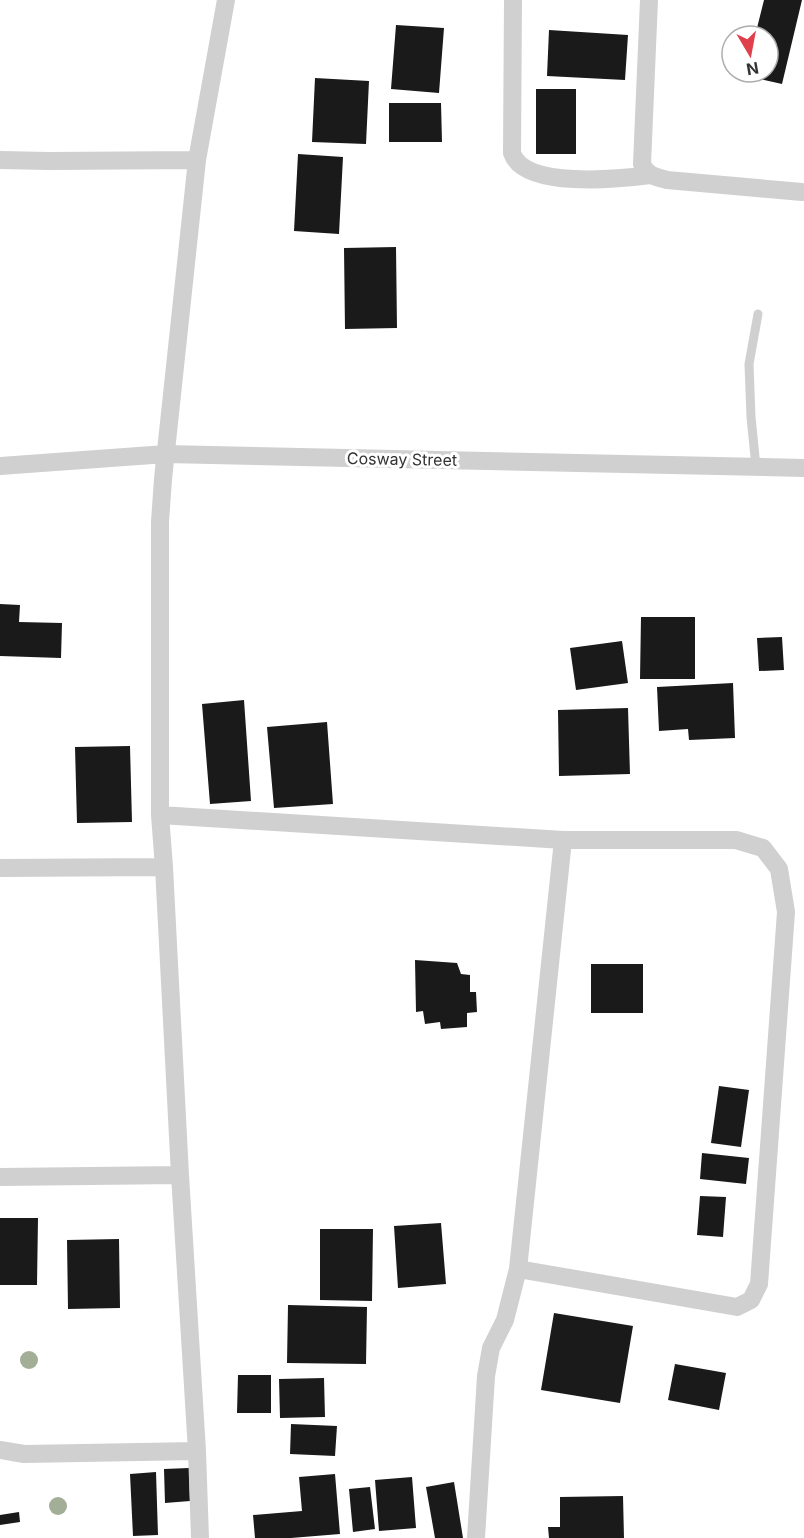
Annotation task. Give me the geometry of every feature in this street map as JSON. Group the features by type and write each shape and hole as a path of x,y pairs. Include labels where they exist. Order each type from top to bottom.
{"street":[{"path":"200,1538 197,1451 160,815 160,522 197,160 226,0"},
{"path":"513,0 512,153 514,160 528,171 548,176 596,179 650,175 667,180 802,192"},
{"path":"649,0 642,164 650,175"},
{"path":"0,160 197,160"},
{"name":"Cosway Street","path":"0,466 166,454 804,468"},
{"path":"160,815 563,840 736,840 763,848 779,869 786,912 759,1284 750,1300 737,1307 518,1269"},
{"path":"476,1538 486,1376 491,1348 505,1320 518,1269 563,840"},
{"path":"0,868 164,867"},
{"path":"0,1177 180,1176"},
{"path":"0,1450 24,1454 197,1451"}],"lane":[{"path":"756,467 749,364 758,314"}],"building":[{"path":"764,0 802,0 782,84 780,84 780,24 758,24"},
{"path":"396,25 444,28 439,93 391,89"},
{"path":"549,30 628,35 625,80 547,76"},
{"path":"315,78 369,81 366,144 312,142"},
{"path":"536,89 576,89 576,154 536,154"},
{"path":"389,103 441,103 442,142 389,142"},
{"path":"298,154 343,157 339,234 294,231"},
{"path":"396,247 397,328 345,329 344,248"},
{"path":"0,604 20,605 19,622 62,623 61,658 0,656"},
{"path":"641,617 695,617 695,679 640,679"},
{"path":"782,637 784,670 759,671 757,638"},
{"path":"622,641 628,683 576,690 570,648"},
{"path":"733,683 735,738 689,740 688,729 659,731 657,687"},
{"path":"244,700 251,801 210,804 202,704"},
{"path":"628,708 630,774 559,776 558,710"},
{"path":"327,722 333,804 274,808 267,727"},
{"path":"130,746 132,822 77,823 75,747"},
{"path":"415,960 457,963 461,974 470,975 470,992 476,992 477,1012 467,1013 467,1027 441,1029 440,1022 425,1024 423,1011 416,1012"},
{"path":"591,964 643,964 643,1013 591,1013"},
{"path":"719,1086 749,1090 741,1147 711,1143"},
{"path":"702,1153 749,1158 746,1184 700,1179"},
{"path":"700,1196 726,1197 723,1237 697,1235"},
{"path":"0,1218 38,1218 37,1285 0,1285"},
{"path":"441,1223 446,1284 398,1288 394,1226"},
{"path":"320,1229 373,1229 372,1301 320,1300"},
{"path":"119,1239 120,1308 68,1309 67,1240"},
{"path":"288,1305 367,1307 366,1364 287,1363"},
{"path":"554,1313 633,1326 620,1403 541,1390"},
{"path":"675,1364 726,1373 719,1410 668,1400"},
{"path":"238,1375 271,1375 271,1413 237,1413"},
{"path":"324,1378 325,1417 280,1418 279,1379"},
{"path":"291,1424 337,1426 335,1456 290,1454"},
{"path":"189,1468 190,1501 165,1503 164,1469"},
{"path":"156,1472 158,1535 133,1536 130,1474"},
{"path":"335,1474 340,1534 255,1538 253,1515 302,1511 299,1477"},
{"path":"412,1477 416,1528 379,1531 375,1480"},
{"path":"454,1482 463,1538 435,1538 426,1487"},
{"path":"370,1487 375,1529 353,1532 349,1489"},
{"path":"623,1496 624,1538 549,1538 548,1527 560,1527 560,1497"},
{"path":"19,1512 20,1522 0,1525 0,1515"}]}
